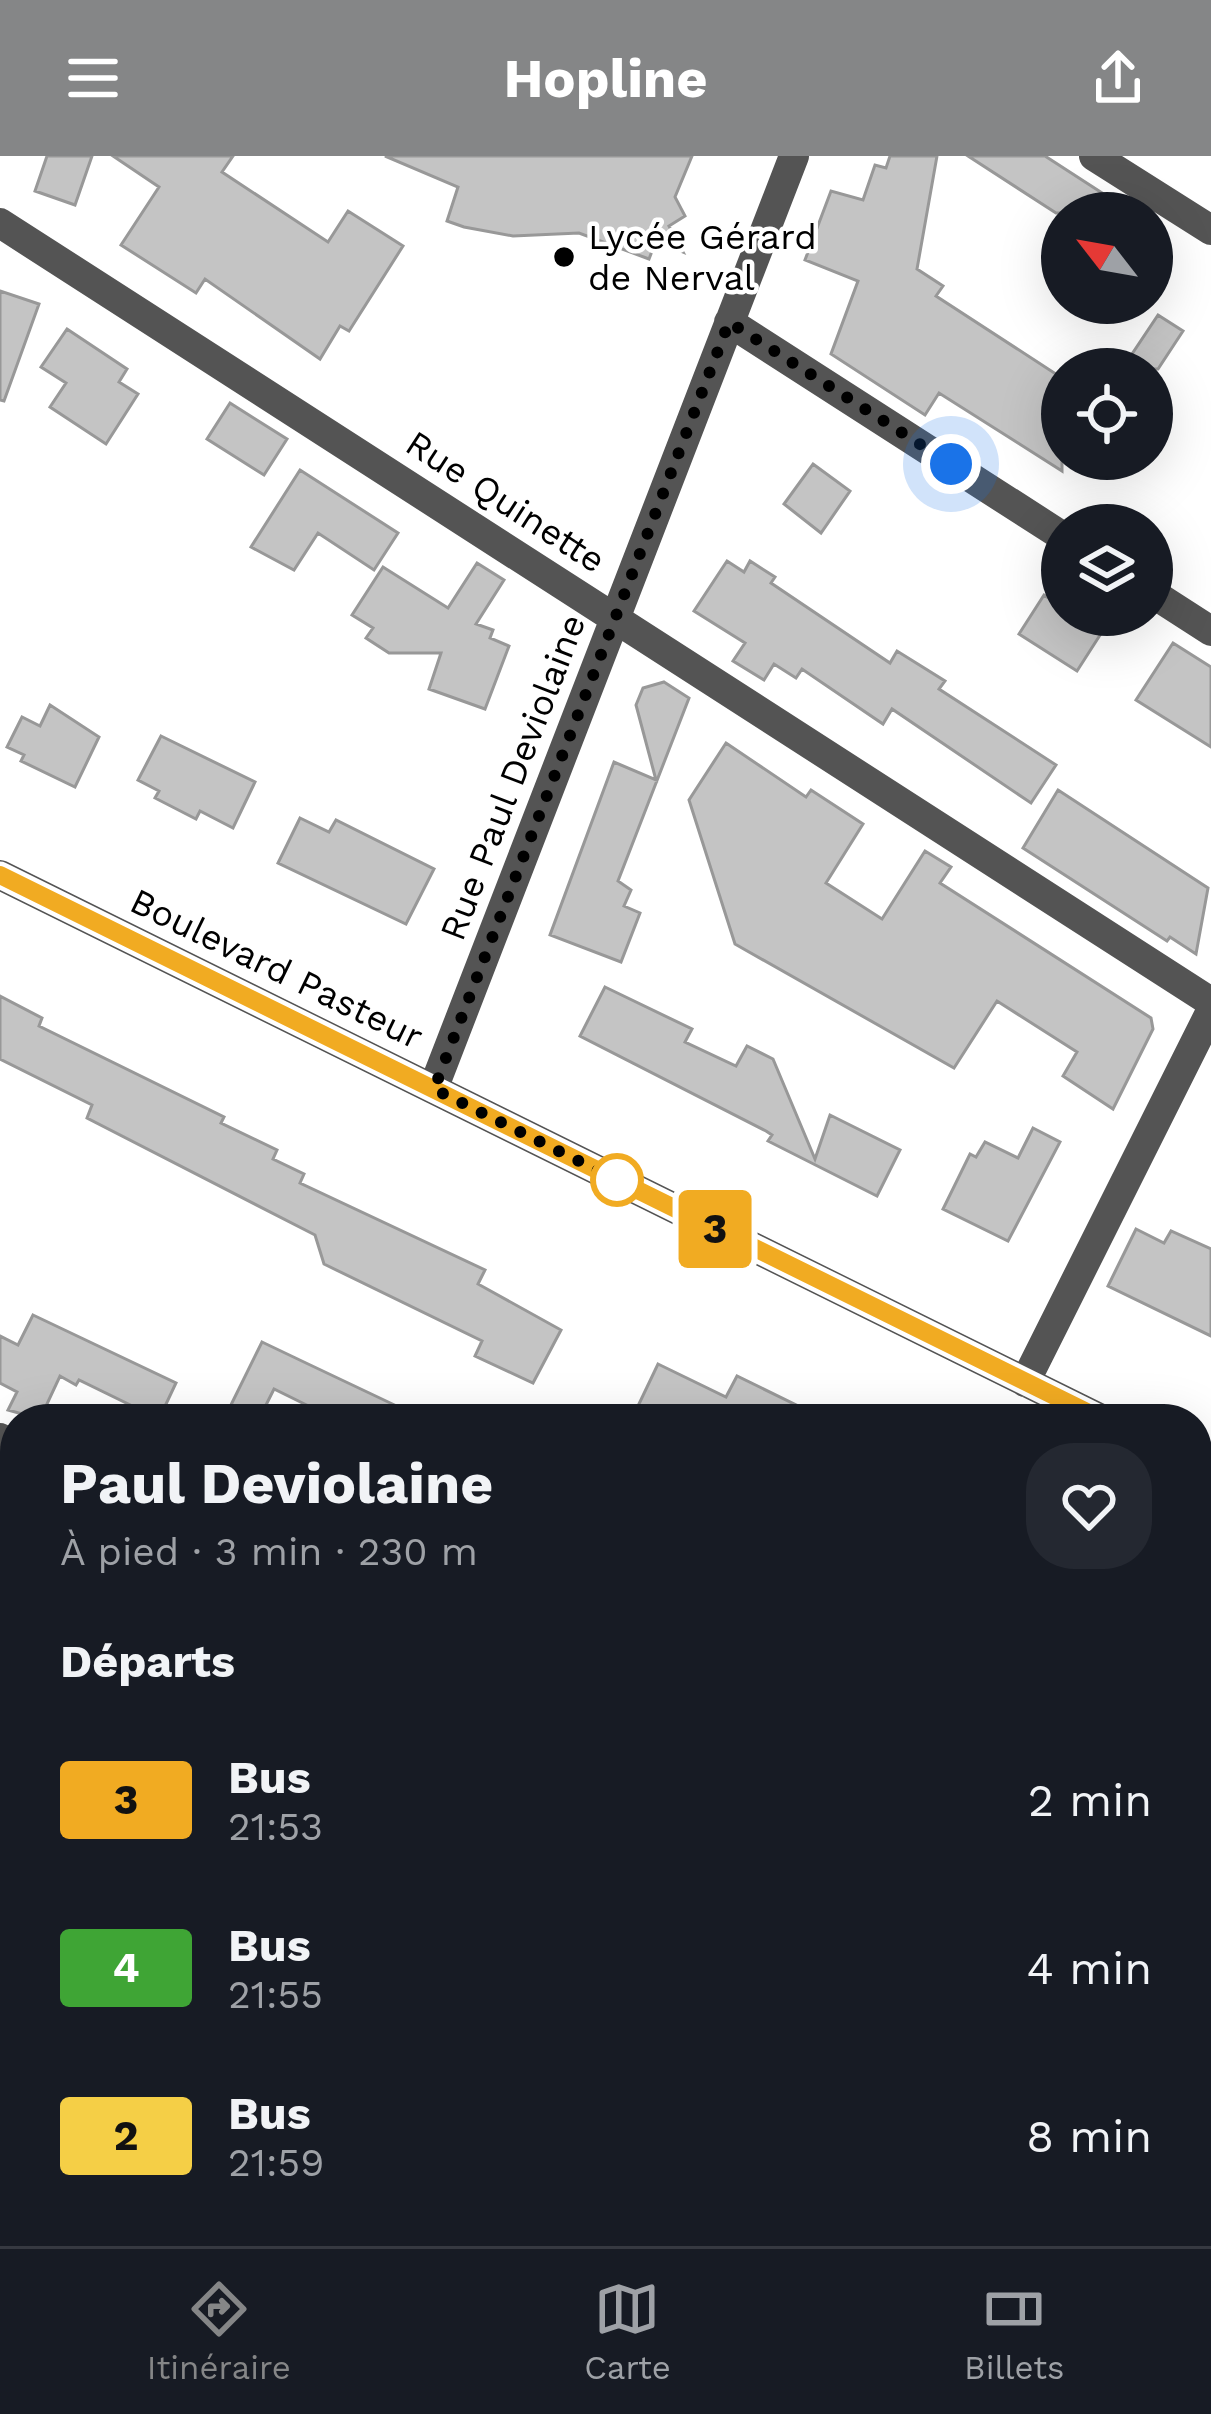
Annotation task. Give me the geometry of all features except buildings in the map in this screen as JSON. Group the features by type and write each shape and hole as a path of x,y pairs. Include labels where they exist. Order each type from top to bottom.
{"street":[{"name":"Rue Paul Deviolaine","path":"434,1089 794,156"},
{"path":"1094,156 1211,230"},
{"name":"Rue Quinette","path":"0,223 1211,1001"},
{"path":"729,322 1041,523"},
{"path":"1173,607 1211,631"},
{"name":"Boulevard Pasteur","path":"0,875 1070,1404"},
{"path":"1025,1382 1211,1011"}],"bus line":[{"name":"3","path":"0,875 1071,1404"}],"place":[{"name":"Lycée Gérard de Nerval","path":"564,257"}],"route":[{"path":"617,1180 434,1089 729,322 951,464"}]}
